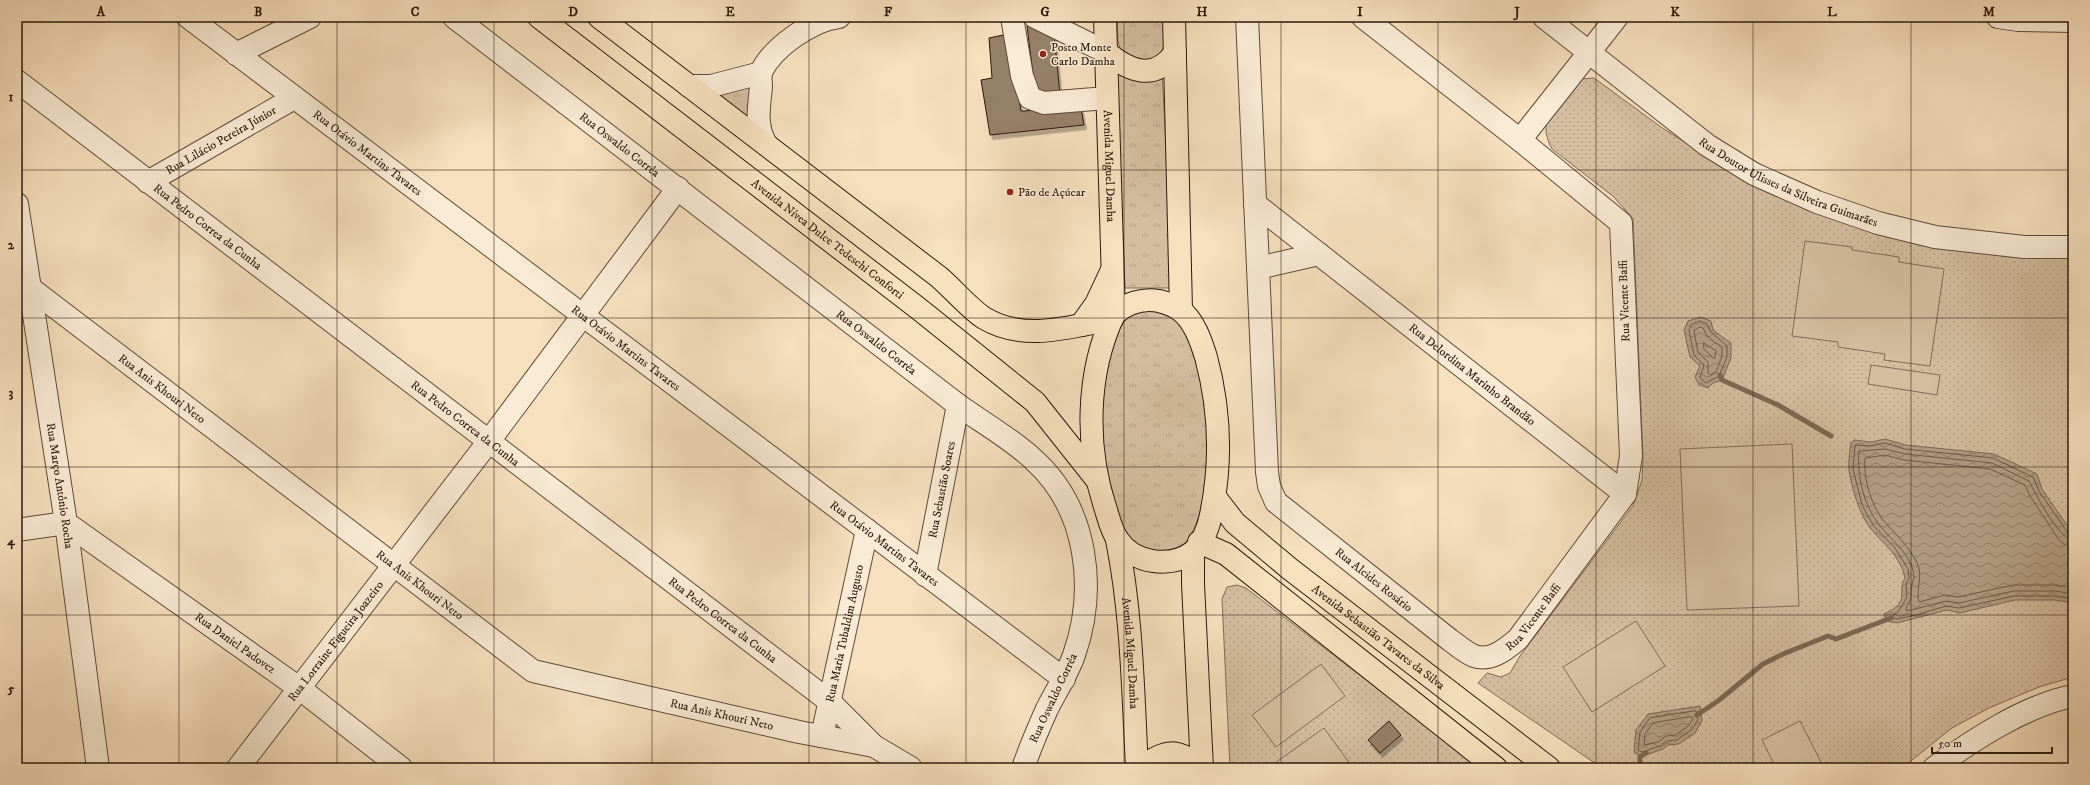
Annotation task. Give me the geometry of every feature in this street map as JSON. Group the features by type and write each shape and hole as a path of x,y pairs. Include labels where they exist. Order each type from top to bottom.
{"main road":[{"name":"Avenida Nívea Dulce Tedeschi Conforti","path":"539,17 919,309 1035,402 1098,481"},
{"path":"599,17 939,277 984,318 1007,327 1029,331 1054,332 1113,317"},
{"name":"Avenida Miguel Damha","path":"1104,17 1113,317"},
{"path":"1174,17 1181,310"},
{"path":"1106,52 1126,67 1144,71 1159,68 1171,59 1175,53"},
{"path":"1081,325 1096,304 1112,268"},
{"path":"1202,768 1193,584 1196,547 1210,519 1215,497 1218,462 1218,422 1214,387 1203,348 1195,328 1181,310 1168,303 1155,300 1139,301 1123,306 1113,317 1098,362 1092,398 1092,435 1098,481 1106,512 1117,540 1129,553 1144,560 1158,562 1174,560 1196,547 1226,554 1496,768"},
{"name":"Avenida Sebastião Tavares da Silva","path":"1215,497 1235,523 1290,569 1550,768"},
{"name":"Avenida Miguel Damha","path":"1117,540 1121,561 1130,642 1137,768"},
{"path":"1141,768 1155,758 1165,754 1177,753 1188,757 1202,768"}],"street":[{"name":"Rua Otávio Martins Tavares","path":"188,17 1064,679"},
{"path":"236,54 310,17"},
{"name":"Rua Oswaldo Corrêa","path":"454,17 958,405 1034,460 1060,491 1080,533 1087,574 1085,618 1074,656 1064,679 1036,732 1023,768"},
{"path":"689,86 711,86 761,73 782,47 802,30 820,22 839,17"},
{"path":"1012,17 1022,76 1030,98 1044,103 1107,98"},
{"path":"1036,17 1106,52"},
{"path":"1247,17 1258,268 1319,254"},
{"name":"Rua Vicente Baffi","path":"1363,17 1520,140 1621,223 1631,456 1625,494 1518,638 1505,650 1489,657"},
{"name":"Rua Doutor Ulisses da Silveira Guimarães","path":"1544,17 1707,145 1754,174 1817,202 1878,223 1935,237 2024,248 2073,247"},
{"path":"1520,140 1617,17"},
{"path":"1998,17 2018,20 2073,21"},
{"path":"761,73 759,121 761,135 766,144"},
{"name":"Rua Pedro Correa da Cunha","path":"17,81 829,701 874,746 911,768"},
{"name":"Rua Lilácio Pereira Júnior","path":"148,182 294,98"},
{"name":"Rua Lorraine Figueira Joazeiro","path":"238,768 393,564 489,441 678,188"},
{"name":"Rua Março Antônio Rocha","path":"17,204 66,523 98,768"},
{"name":"Rua Delordina Marinho Brandão","path":"1255,204 1625,494"},
{"name":"Rua Alcides Rosário","path":"1258,268 1267,472 1269,486 1276,502 1450,640 1474,656 1489,657"},
{"name":"Rua Anis Khouri Neto","path":"30,288 534,671 822,736 874,746"},
{"name":"Rua Sebastião Soares","path":"926,575 958,405"},
{"path":"17,530 66,523"},
{"name":"Rua Daniel Padovez","path":"66,523 299,688 401,768"},
{"name":"Rua Maria Tubaldim Augusto","path":"822,736 867,530"},
{"path":"1934,768 1965,746 2005,723 2056,699 2073,696"}],"green space":[{"path":"1117,17 1165,17 1165,39 1159,55 1145,64 1121,51 1118,41"},
{"path":"1162,69 1173,288 1125,288 1116,71"},
{"path":"1594,78 1661,127 1747,182 1820,214 1937,248 2025,258 2073,258 2073,677 2039,687 1989,708 1952,728 1902,768 1602,768 1478,683 1487,673 1501,677 1510,673 1520,656 1633,506 1642,480 1643,458 1633,219 1614,197 1552,149 1546,133 1546,124 1576,84 1582,79"},
{"path":"755,79 751,127 707,93"},
{"path":"1805,241 1852,247 1852,250 1899,257 1899,262 1944,269 1930,366 1884,360 1885,354 1838,347 1838,342 1792,336"},
{"path":"1141,311 1159,312 1172,315 1176,318 1188,336 1198,362 1204,394 1207,429 1207,465 1203,497 1196,524 1185,543 1167,551 1160,552 1148,551 1140,547 1128,538 1125,533 1107,476 1101,436 1101,410 1105,379 1116,335 1124,322 1130,316"},
{"path":"1871,365 1940,375 1937,395 1868,384"},
{"path":"1792,444 1799,606 1687,610 1680,449"},
{"path":"1237,585 1246,588 1481,768 1230,768 1222,599 1227,587"},
{"path":"1636,621 1665,666 1592,712 1563,667"},
{"path":"1321,664 1345,696 1276,747 1252,715"},
{"path":"1800,721 1824,768 1776,768 1762,740"},
{"path":"1324,728 1353,768 1268,768"}],"water":[{"path":"1701,317 1711,321 1713,330 1731,343 1731,358 1722,380 1713,383 1708,388 1699,385 1695,377 1700,366 1690,357 1684,330 1688,321"},
{"path":"1885,439 1906,445 1994,454 2037,474 2042,489 2073,534 2073,603 2055,600 2015,600 1960,613 1947,610 1897,623 1886,621 1884,614 1893,610 1901,601 1902,588 1905,578 1900,563 1896,557 1870,528 1862,515 1854,493 1849,467 1851,443 1854,440 1871,442"},
{"path":"1700,706 1702,721 1695,733 1679,744 1668,745 1663,749 1640,757 1634,752 1636,730 1648,714"}],"building":[{"name":"Posto Monte Carlo Damha","path":"1027,26 1054,33 1060,95 1019,99 1033,75"},
{"path":"1008,34 1021,111 1081,108 1084,125 990,135 981,80 992,78 989,38"},
{"path":"1389,721 1401,735 1380,753 1368,740"}],"waterway":[{"path":"1720,375 1722,380 1778,405 1831,436"},
{"path":"1697,715 1718,701 1763,664 1783,654 1828,636 1836,639 1891,618"},
{"path":"1640,768 1640,757 1646,753"}],"place":[{"name":"Posto Monte Carlo Damha","path":"1043,54"},
{"name":"Pão de Açúcar","path":"1010,192"}]}
